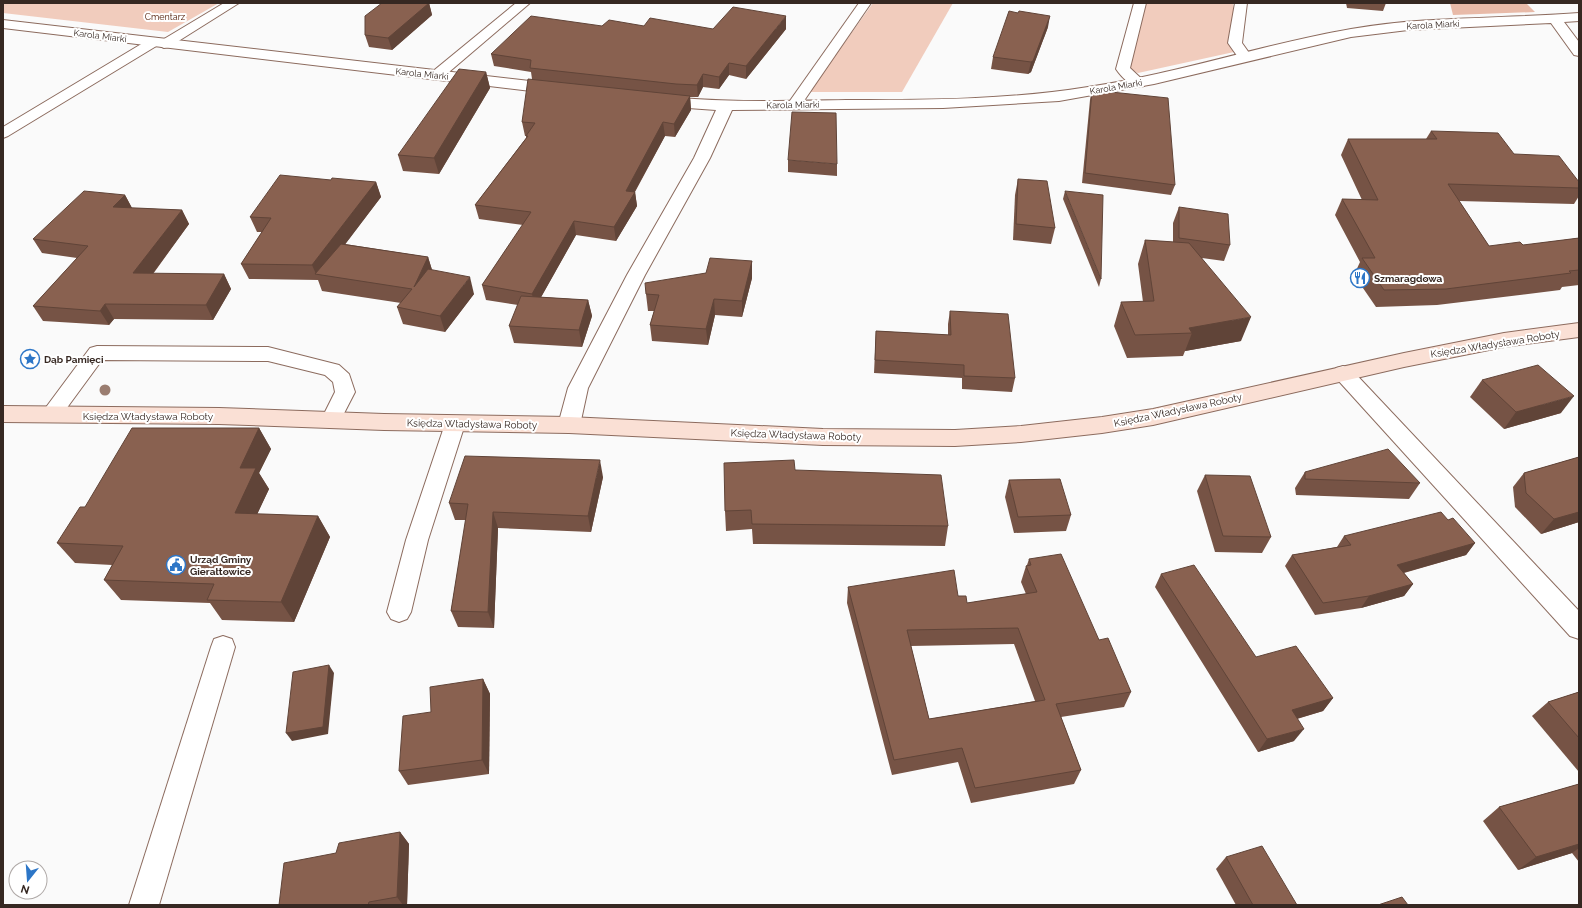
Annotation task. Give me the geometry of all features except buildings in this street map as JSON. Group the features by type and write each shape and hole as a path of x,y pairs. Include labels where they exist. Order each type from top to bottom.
{"main road":[{"name":"Księdza Władysława Roboty","path":"3,414 219,416 455,424 569,426 823,437 955,438 1022,434 1102,425 1153,417 1343,374 1490,343 1579,330"}],"street":[{"name":"Karola Miarki","path":"646,99 726,106 947,103 1013,100 1086,92 1139,83 1245,57 1353,33 1395,28 1579,17"},
{"path":"1554,19 1579,52"},
{"name":"Karola Miarki","path":"3,24 159,44 569,90"},
{"path":"569,426 578,388 636,274 702,158 726,106"},
{"path":"1343,374 1579,628"}],"lane":[{"path":"3,133 233,3"},
{"path":"437,75 524,3"},
{"path":"794,105 865,3"},
{"path":"1139,83 1123,69 1140,3"},
{"path":"1240,3 1235,43 1245,57"},
{"path":"51,415 97,353 268,354 332,370 342,379 345,392 331,420"},
{"path":"399,612 407,570 417,535 455,424"},
{"path":"144,905 223,647"}],"green space":[{"name":"Cmentarz","path":"3,3 219,3 168,32 3,13"},
{"path":"873,3 953,3 902,92 809,92"},
{"path":"1146,3 1233,3 1234,52 1138,73 1130,69"}],"shaded area":[{"path":"1450,3 1526,3 1535,12 1453,15"}],"place":[{"name":"Szmaragdowa","path":"1360,278"},
{"name":"Dąb Pamięci","path":"30,359"},
{"name":"Urząd Gminy Gierałtowice","path":"176,565"}]}
